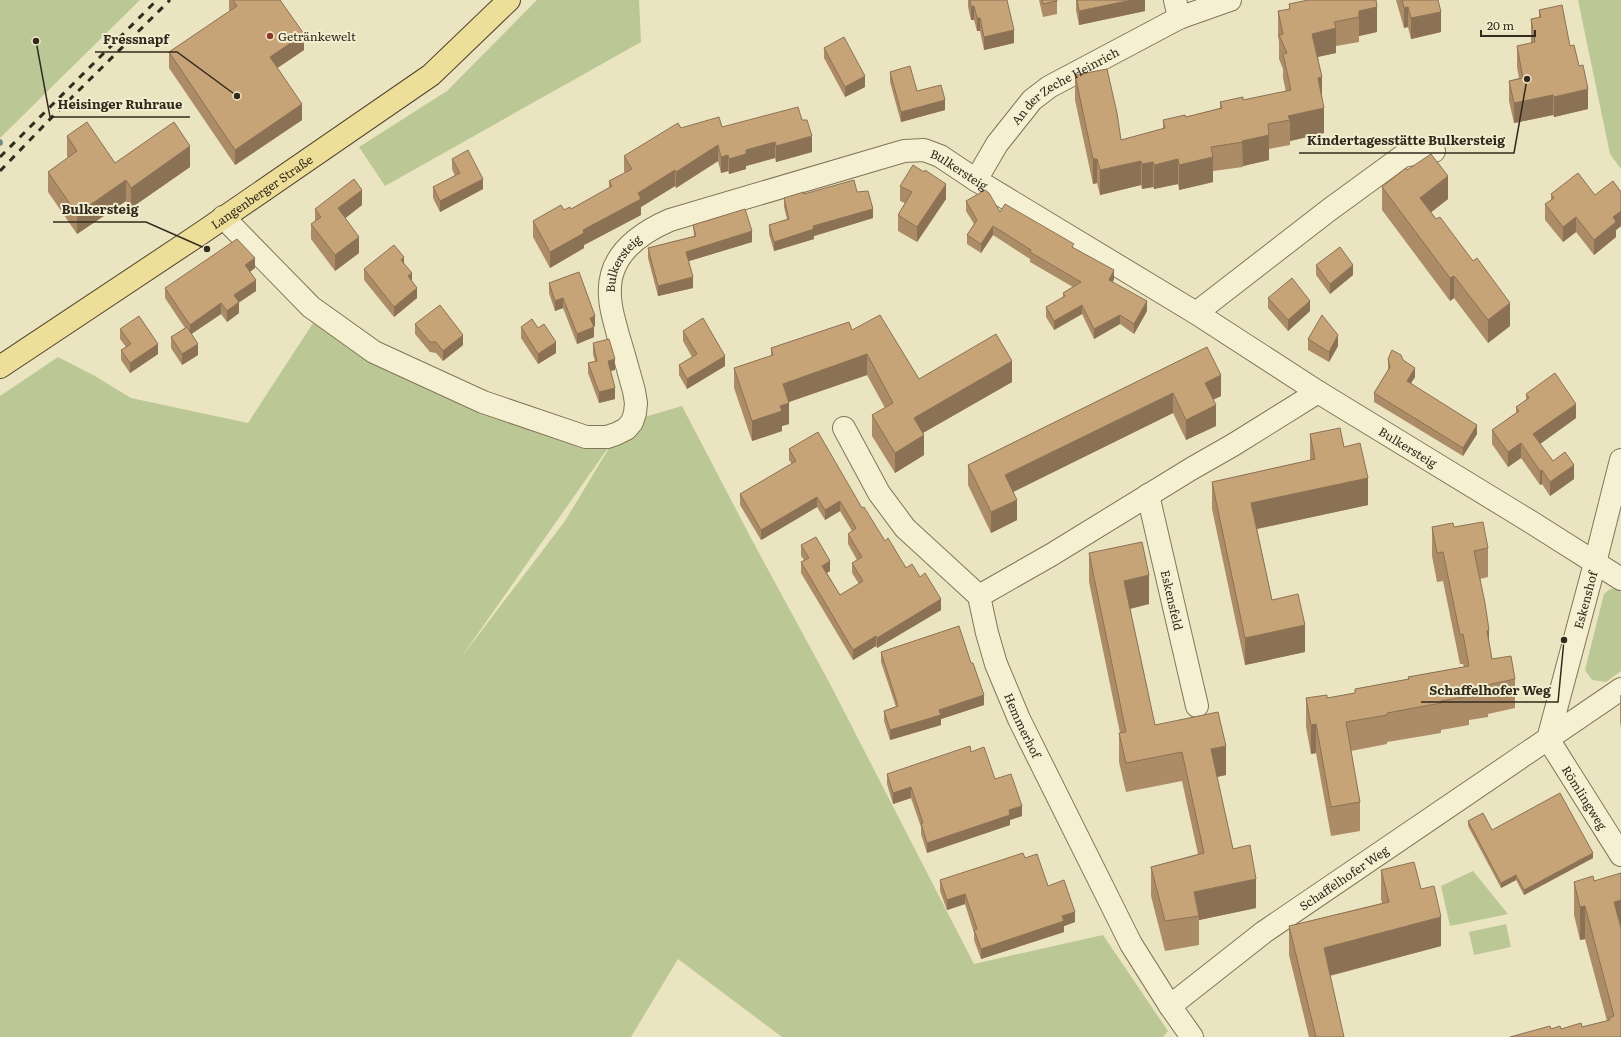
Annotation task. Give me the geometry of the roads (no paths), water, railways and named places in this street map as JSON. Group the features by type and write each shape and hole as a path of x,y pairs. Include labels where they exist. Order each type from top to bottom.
{"main road":[{"name":"Langenberger Straße","path":"0,367 431,75 509,0"}],"street":[{"name":"An der Zeche Heinrich","path":"976,180 996,144 1032,100 1049,87 1177,9 1230,0"},
{"name":"Bulkersteig","path":"223,217 311,307 374,352 483,402 579,434 596,437 616,434 626,429 632,422 635,413 636,403 634,391 613,314 610,296 610,279 622,254 637,238 650,228 670,220 904,151 924,150 940,156 976,180 1196,313 1318,392 1526,518 1621,579"},
{"path":"1196,313 1329,210 1403,156 1434,151"},
{"path":"844,428 879,493 905,528 979,596 1233,445 1318,392"},
{"name":"Eskenshof","path":"1548,739 1621,460"},
{"name":"Eskensfeld","path":"1148,495 1197,706"},
{"name":"Hemmerhof","path":"979,596 987,633 996,664 1013,706 1132,944 1170,1006 1192,1037"},
{"name":"Schaffelhofer Weg","path":"1170,1006 1264,932 1621,689"},
{"name":"Römlingweg","path":"1548,739 1621,855"}],"railway":[{"path":"0,157 157,0"},
{"path":"0,171 170,0"}],"place":[{"name":"Getränkewelt","path":"270,36"},
{"name":"Heisinger Ruhraue","path":"36,41"},
{"name":"Kindertagesstätte Bulkersteig","path":"1527,79"},
{"name":"Fressnapf","path":"237,96"},
{"name":"Bulkersteig","path":"207,249"},
{"name":"Schaffelhofer Weg","path":"1564,640"}]}
